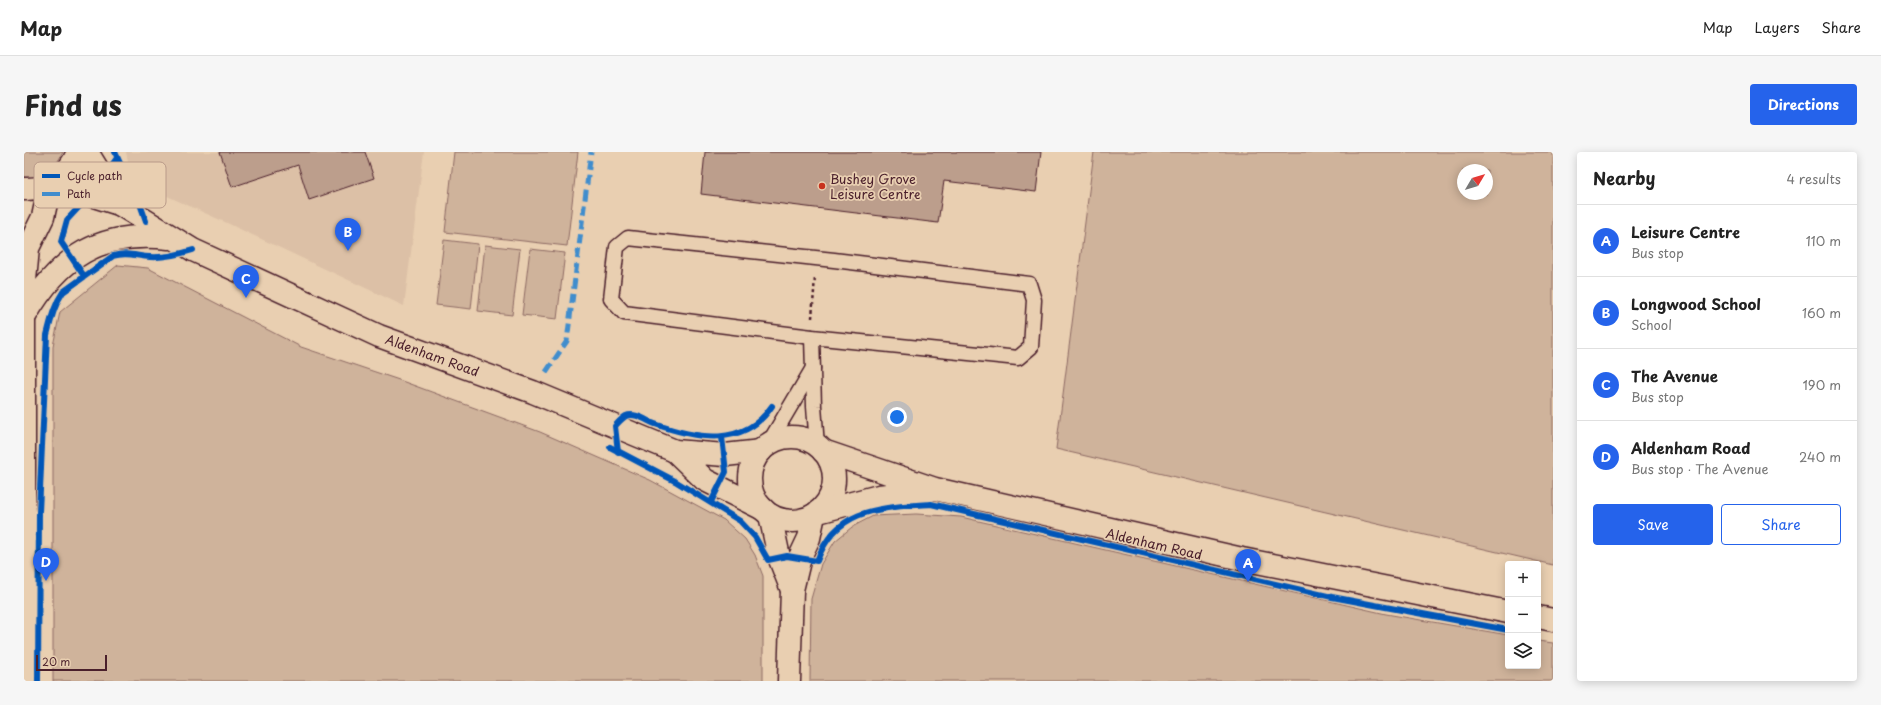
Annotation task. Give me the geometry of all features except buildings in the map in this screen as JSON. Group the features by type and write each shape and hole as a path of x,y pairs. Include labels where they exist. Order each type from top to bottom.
{"main road":[{"path":"73,162 78,152"},
{"name":"Aldenham Road","path":"87,152 93,162"},
{"path":"24,681 24,291 26,244 43,217 45,208"},
{"name":"Aldenham Road","path":"125,208 193,250 379,336 533,392 675,451 725,455 764,448"},
{"path":"25,316 46,284 72,259 87,250 124,237 146,235 172,238"},
{"path":"794,437 806,440 820,448 831,463 834,479 831,495 826,505 816,514 800,521 784,520 767,512 756,500 752,490 750,476 754,463 764,448 781,439 794,437"},
{"name":"Aldenham Road","path":"820,448 935,489 1242,559 1505,611"},
{"name":"Aldenham Road","path":"675,451 705,480 767,512"},
{"name":"Aldenham Road","path":"816,514 878,496 935,489"},
{"path":"767,512 779,557 792,590"},
{"path":"789,681 792,590 800,557 810,538 816,514"},
{"path":"1541,618 1553,620"}],"lane":[{"path":"628,238 980,277 1029,284 1034,300 1032,347 1018,358 812,337 624,313 612,298 617,247 628,238"},
{"path":"812,337 814,406 820,448"},
{"path":"764,448 814,368"}],"path":[{"path":"812,337 812,307 816,271"}],"shaded area":[{"path":"24,152 63,152 57,162 34,162 34,178 24,180"},
{"path":"126,152 424,152 404,306 166,195 166,162 128,161"},
{"path":"454,152 578,152 567,246 445,232"},
{"path":"1094,152 1553,152 1553,565 1056,449"},
{"path":"444,240 478,244 471,309 436,305"},
{"path":"485,245 520,249 512,315 478,311"},
{"path":"530,249 565,253 557,319 522,315"},
{"path":"118,265 148,268 301,347 399,380 540,432 650,480 724,520 745,539 755,555 763,576 763,681 53,681 53,346 60,312"},
{"path":"916,514 961,517 1386,614 1505,634 1505,669 1541,669 1541,641 1553,643 1553,681 810,681 811,599 821,564 835,541 852,527 873,516"}],"marked path":[{"path":"546,372 567,341 591,152"}],"cycle path":[{"path":"115,152 119,162"},
{"path":"114,162 117,158"},
{"path":"78,208 67,220 61,242 84,276"},
{"path":"141,208 146,221"},
{"path":"38,681 39,512 47,335 51,318 63,292 113,256 127,254 161,257 193,250"},
{"path":"618,452 615,426 626,416 637,416 655,424 687,433 703,436 719,436 734,434 748,429 761,419 772,406"},
{"path":"711,502 726,472 722,437"},
{"path":"610,447 675,481 740,521 755,537 768,560 787,556 817,561 825,543 836,530 848,520 878,510 931,504 1332,597 1505,629"}],"place":[{"name":"Bushey Grove Leisure Centre","path":"822,186"},
{"name":"Longwood School","path":"348,251"},
{"name":"The Avenue","path":"246,298"},
{"name":"Aldenham Road","path":"46,581"},
{"name":"Leisure Centre","path":"1248,582"}]}
